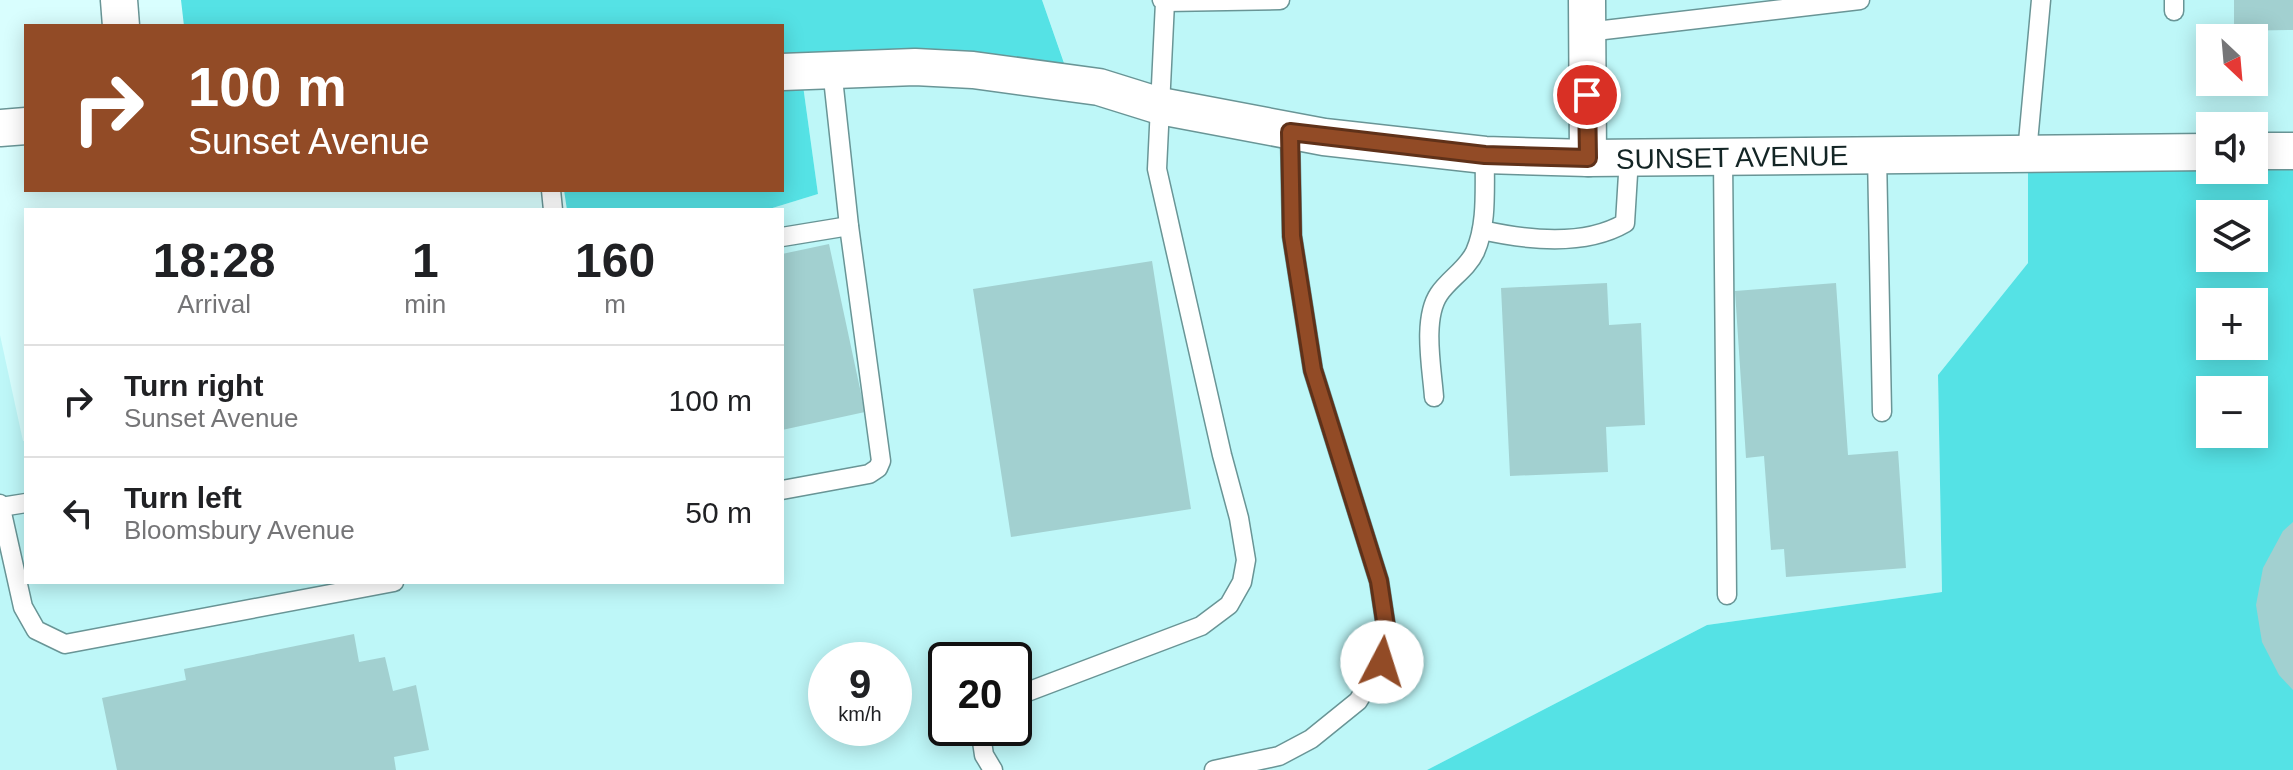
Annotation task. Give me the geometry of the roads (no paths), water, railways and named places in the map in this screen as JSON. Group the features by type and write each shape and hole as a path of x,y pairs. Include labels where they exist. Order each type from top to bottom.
{"street":[{"path":"119,0 121,24"},
{"path":"1587,16 1588,158"},
{"name":"SUNSET AVENUE","path":"784,72 915,67 973,70 1099,87 1160,106 1290,132 1485,155 1629,158 2196,152"},
{"path":"0,128 24,126"},
{"path":"2268,151 2293,151"}],"lane":[{"path":"1032,690 1201,626 1229,605 1242,582 1246,560 1239,518 1157,169 1163,1 1280,0"},
{"path":"1587,16 1860,0"},
{"path":"2027,153 2041,0"},
{"path":"784,490 869,474 878,468 881,461 849,226 832,69"},
{"path":"1214,770 1279,756 1311,739 1358,701 1382,662 1387,634 1379,581 1313,370 1292,236 1290,132"},
{"path":"1434,397 1429,330 1437,296 1474,254 1482,230 1485,155"},
{"path":"1877,155 1882,412"},
{"path":"1723,157 1727,595"},
{"path":"1482,230 1518,238 1569,238 1607,233 1625,223 1629,158"},
{"path":"784,237 849,226"},
{"path":"24,503 0,506 23,607 36,630 65,644 383,584"},
{"path":"983,746 993,770"}]}
